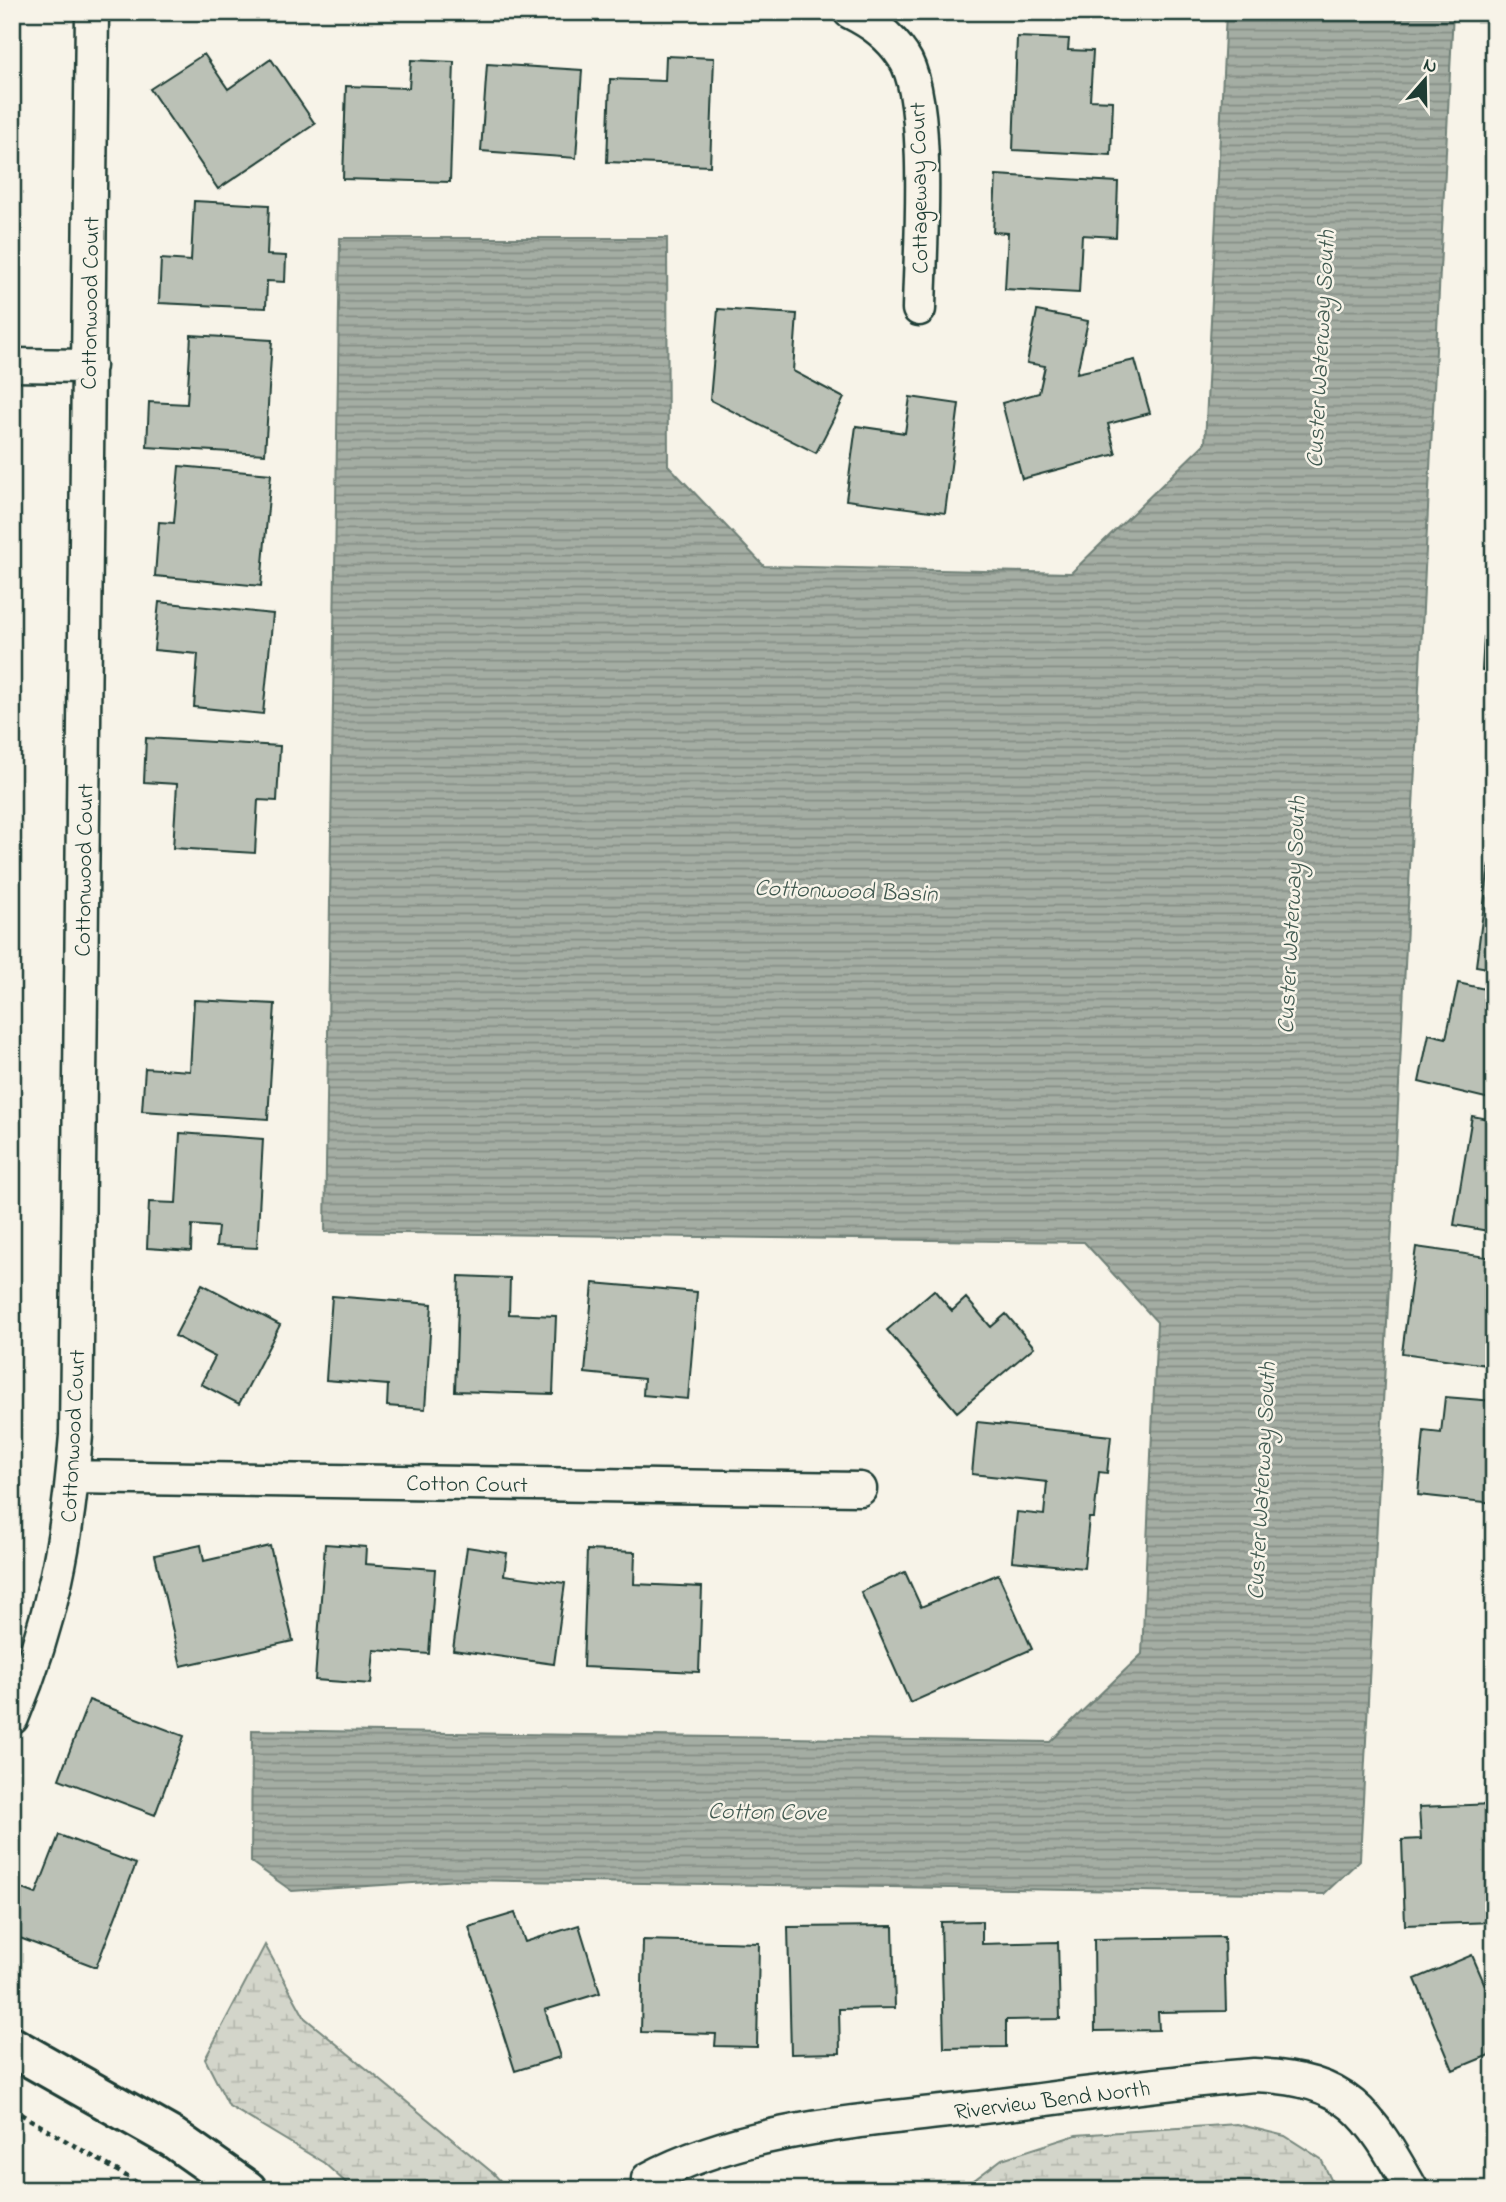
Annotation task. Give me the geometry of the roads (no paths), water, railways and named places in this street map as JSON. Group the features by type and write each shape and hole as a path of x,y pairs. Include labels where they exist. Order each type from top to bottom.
{"street":[{"name":"Cottonwood Court","path":"12,1718 22,1665 54,1597 73,1477 92,12"},
{"name":"Cottageway Court","path":"850,12 877,26 905,57 919,98 919,310"},
{"path":"12,365 89,366"},
{"name":"Cotton Court","path":"73,1477 860,1489"},
{"path":"12,2047 162,2132 247,2190"},
{"name":"Riverview Bend North","path":"648,2179 676,2164 725,2147 835,2126 1254,2075 1301,2078 1340,2095 1366,2116 1412,2190"}],"water":[{"path":"1226,12 1453,12 1360,1860 1324,1894 459,1880 292,1891 251,1862 252,1730 1050,1742 1142,1654 1157,1322 1084,1242 325,1232 340,238 667,238 668,465 764,566 1071,573 1205,443"}],"water label":[{"name":"Custer Waterway South","path":"1320,349"},
{"name":"Cottonwood Basin","path":"846,890"},
{"name":"Custer Waterway South","path":"1291,915"},
{"name":"Custer Waterway South","path":"1261,1481"},
{"name":"Cotton Cove","path":"767,1811"}]}
